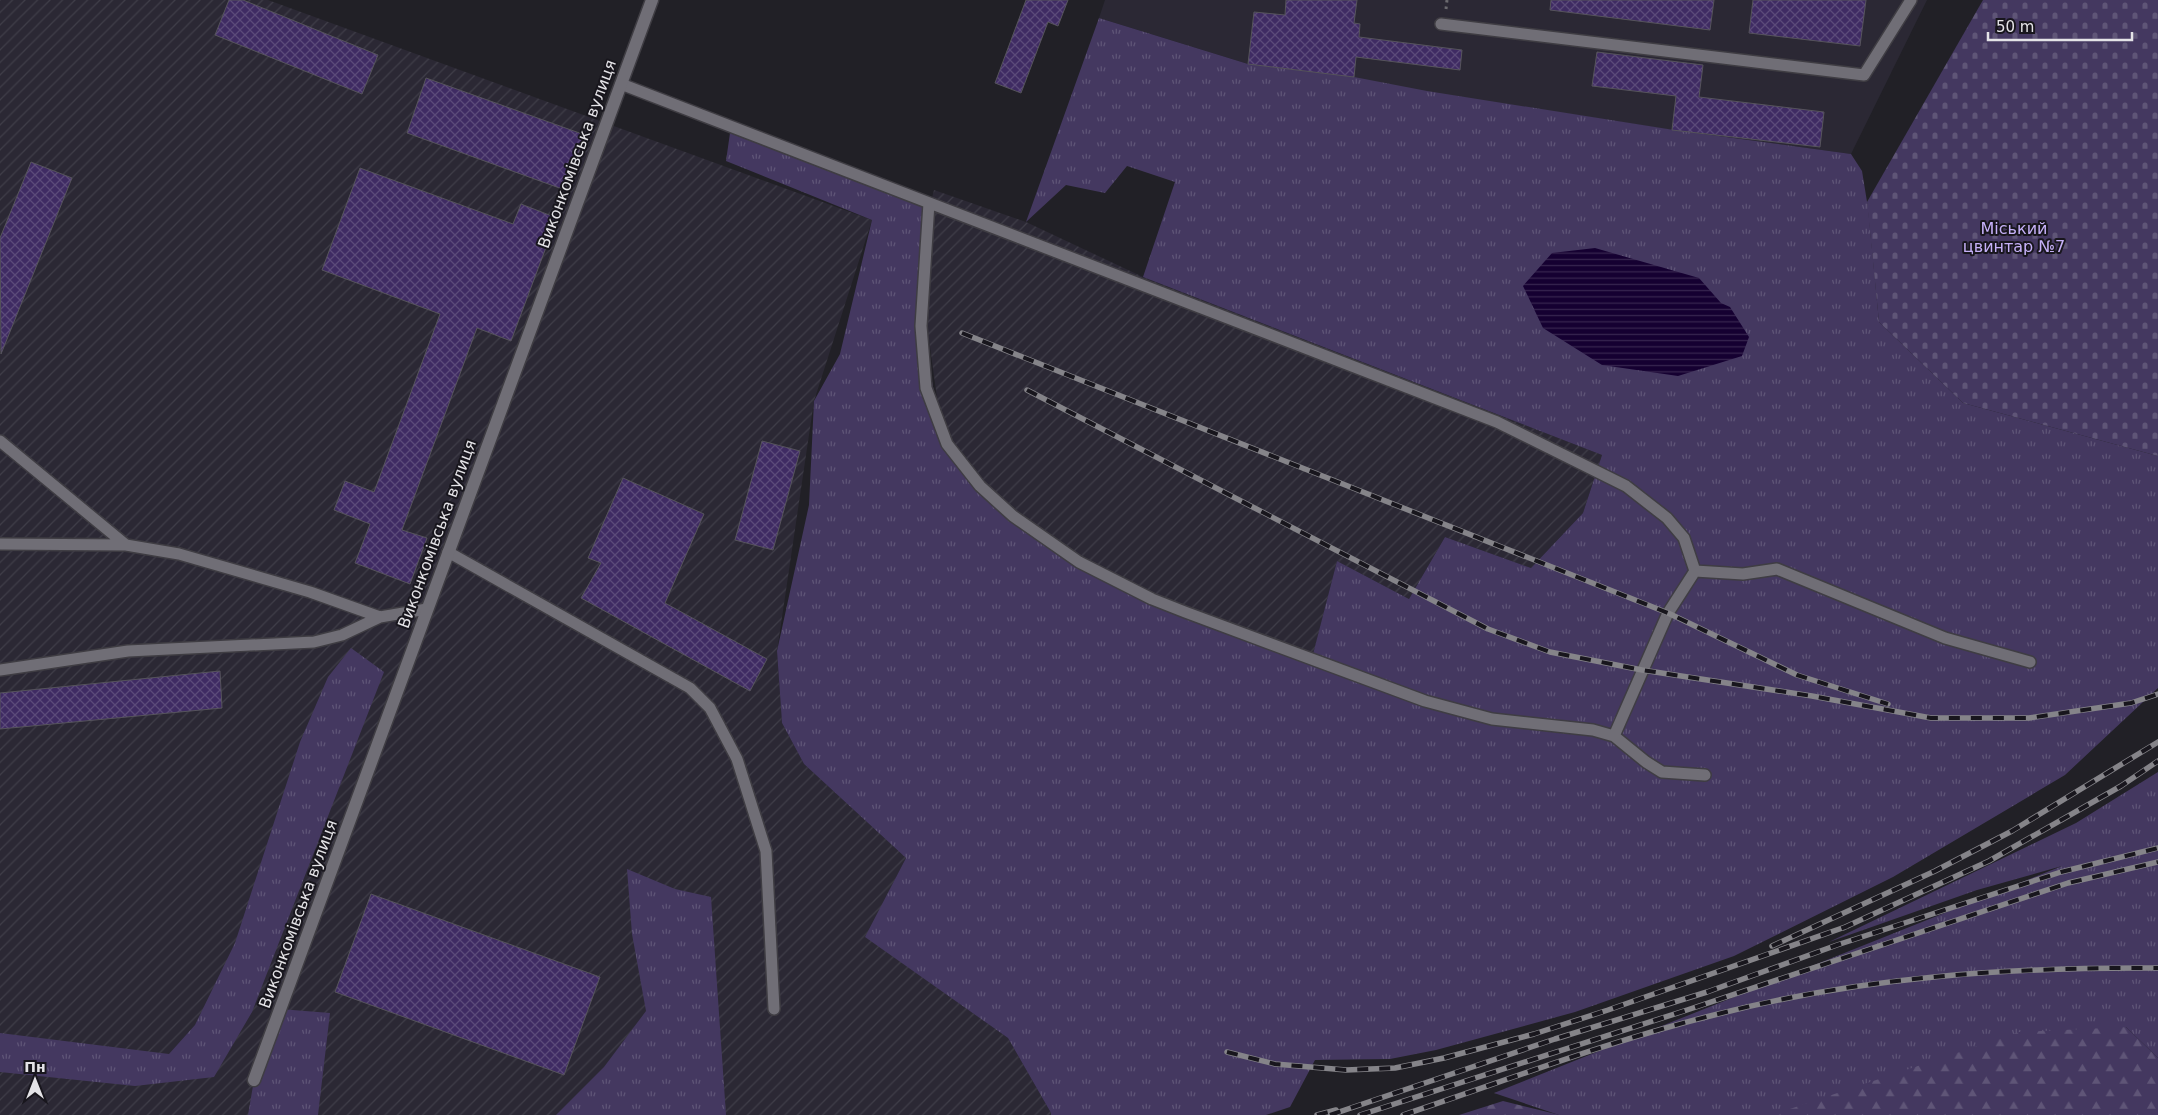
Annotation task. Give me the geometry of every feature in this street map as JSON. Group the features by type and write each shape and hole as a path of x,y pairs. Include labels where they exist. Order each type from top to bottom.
{"street":[{"name":"Виконкомівська вулиця","path":"254,1080 652,0"}],"lane":[{"path":"1441,24 1864,75 1911,0"},
{"path":"621,84 1497,422 1626,486 1667,518 1684,538 1696,571"},
{"path":"929,203 922,326 926,388 947,444 980,486 1012,516 1079,562 1152,599 1425,701 1492,719 1593,730 1614,736 1646,762 1662,772 1704,775"},
{"path":"0,441 126,544"},
{"path":"0,544 126,544 179,554 310,592 380,617"},
{"path":"448,552 690,688 710,708 737,760 766,851 774,1009"},
{"path":"1696,571 1743,574 1777,569 1945,638 2030,662"},
{"path":"1614,736 1668,612 1696,571"},
{"path":"0,670 128,651 314,642 342,635 380,617 427,609"}],"shaded area":[{"path":"0,0 268,0 872,220 814,401 777,651 782,723 804,764 906,858 866,937 1008,1038 1051,1115 0,1115"},
{"path":"1105,0 1927,0 1851,154 1672,130 1248,64 1099,18"},
{"path":"934,190 1026,222 1143,277 1602,455 1583,513 1531,568 1445,537 1409,599 1337,561 1312,659 1185,612 1046,540 980,486 941,427 927,325 929,210"},
{"path":"1595,248 1699,278 1721,303 1730,307 1749,337 1742,356 1678,376 1602,365 1543,328 1523,286 1552,253"}],"green space":[{"name":"Міський цвинтар №7","path":"1983,0 2158,0 2158,456 1963,403 1879,322 1867,202"},
{"path":"1099,18 1248,64 1354,77 1427,91 1674,130 1851,154 1862,171 1868,208 1879,322 1963,403 2158,456 2158,688 2065,775 1893,877 1734,956 1575,1012 1436,1050 1390,1059 1315,1060 1290,1107 1266,1115 1051,1115 1008,1038 865,937 906,858 804,764 782,723 777,651 809,505 814,401 840,354 872,220 726,161 730,133 865,185 929,203 921,326 941,427 973,477 1046,540 1129,588 1312,658 1337,561 1409,599 1445,537 1531,568 1583,513 1602,455 1143,277 1175,182 1127,166 1105,193 1066,185 1026,222"},
{"path":"351,648 384,672 252,1012 214,1077 135,1086 0,1072 0,1033 169,1054 195,1025 235,943 300,742 328,677"},
{"path":"2158,772 2158,1058 2126,1027 1793,1115 1559,1115 1494,1093 2062,866 1977,890 1829,942 2076,823"},
{"path":"627,869 675,889 711,897 726,1115 556,1115 604,1067 646,1011 632,934"},
{"path":"280,1009 330,1013 318,1115 248,1115 254,1080"},
{"path":"2126,1027 2158,1058 2158,1115 1772,1115 2019,1032"},
{"path":"1503,1101 1560,1115 1459,1115"}],"building":[{"path":"229,0 243,0 378,55 362,94 215,35"},
{"path":"1026,0 1068,0 1058,26 1048,22 1021,93 995,83"},
{"path":"1286,0 1357,0 1354,23 1360,24 1359,37 1462,50 1460,70 1356,57 1354,77 1248,64 1254,12 1285,15"},
{"path":"1551,0 1714,0 1710,30 1550,10"},
{"path":"1753,0 1866,0 1860,46 1749,33"},
{"path":"1597,52 1703,65 1699,97 1824,112 1820,147 1672,130 1676,96 1592,86"},
{"path":"426,78 585,135 565,190 407,133"},
{"path":"31,162 72,178 1,354 0,238"},
{"path":"360,168 513,224 521,204 557,218 511,341 477,328 402,530 427,538 410,584 355,563 370,524 334,510 345,481 374,492 440,314 322,270"},
{"path":"762,441 800,451 773,550 735,540"},
{"path":"623,478 704,514 665,603 767,659 750,691 581,598 601,563 588,558"},
{"path":"220,671 222,708 0,729 0,693"},
{"path":"371,894 600,977 564,1075 335,992"}],"railway":[{"path":"962,333 1668,613 1797,675 1888,704"},
{"path":"1027,390 1488,629 1550,652 1642,670 1812,696 1931,718 2029,718 2131,703 2158,694"},
{"path":"1772,946 1935,871 2012,831 2158,742"},
{"path":"1843,928 1989,861 2121,786 2158,761"},
{"path":"1330,1115 1555,1039 1707,992 1837,945 2061,872 2158,848"},
{"path":"1360,1115 1687,1010 2068,883 2158,862"},
{"path":"1227,1052 1275,1064 1346,1070 1395,1068 1444,1058 1534,1034 1848,926"},
{"path":"1403,1115 1638,1036 1678,1024 1772,1001 1881,983 1992,972 2158,968"},
{"path":"1317,1115 1336,1110"}]}
